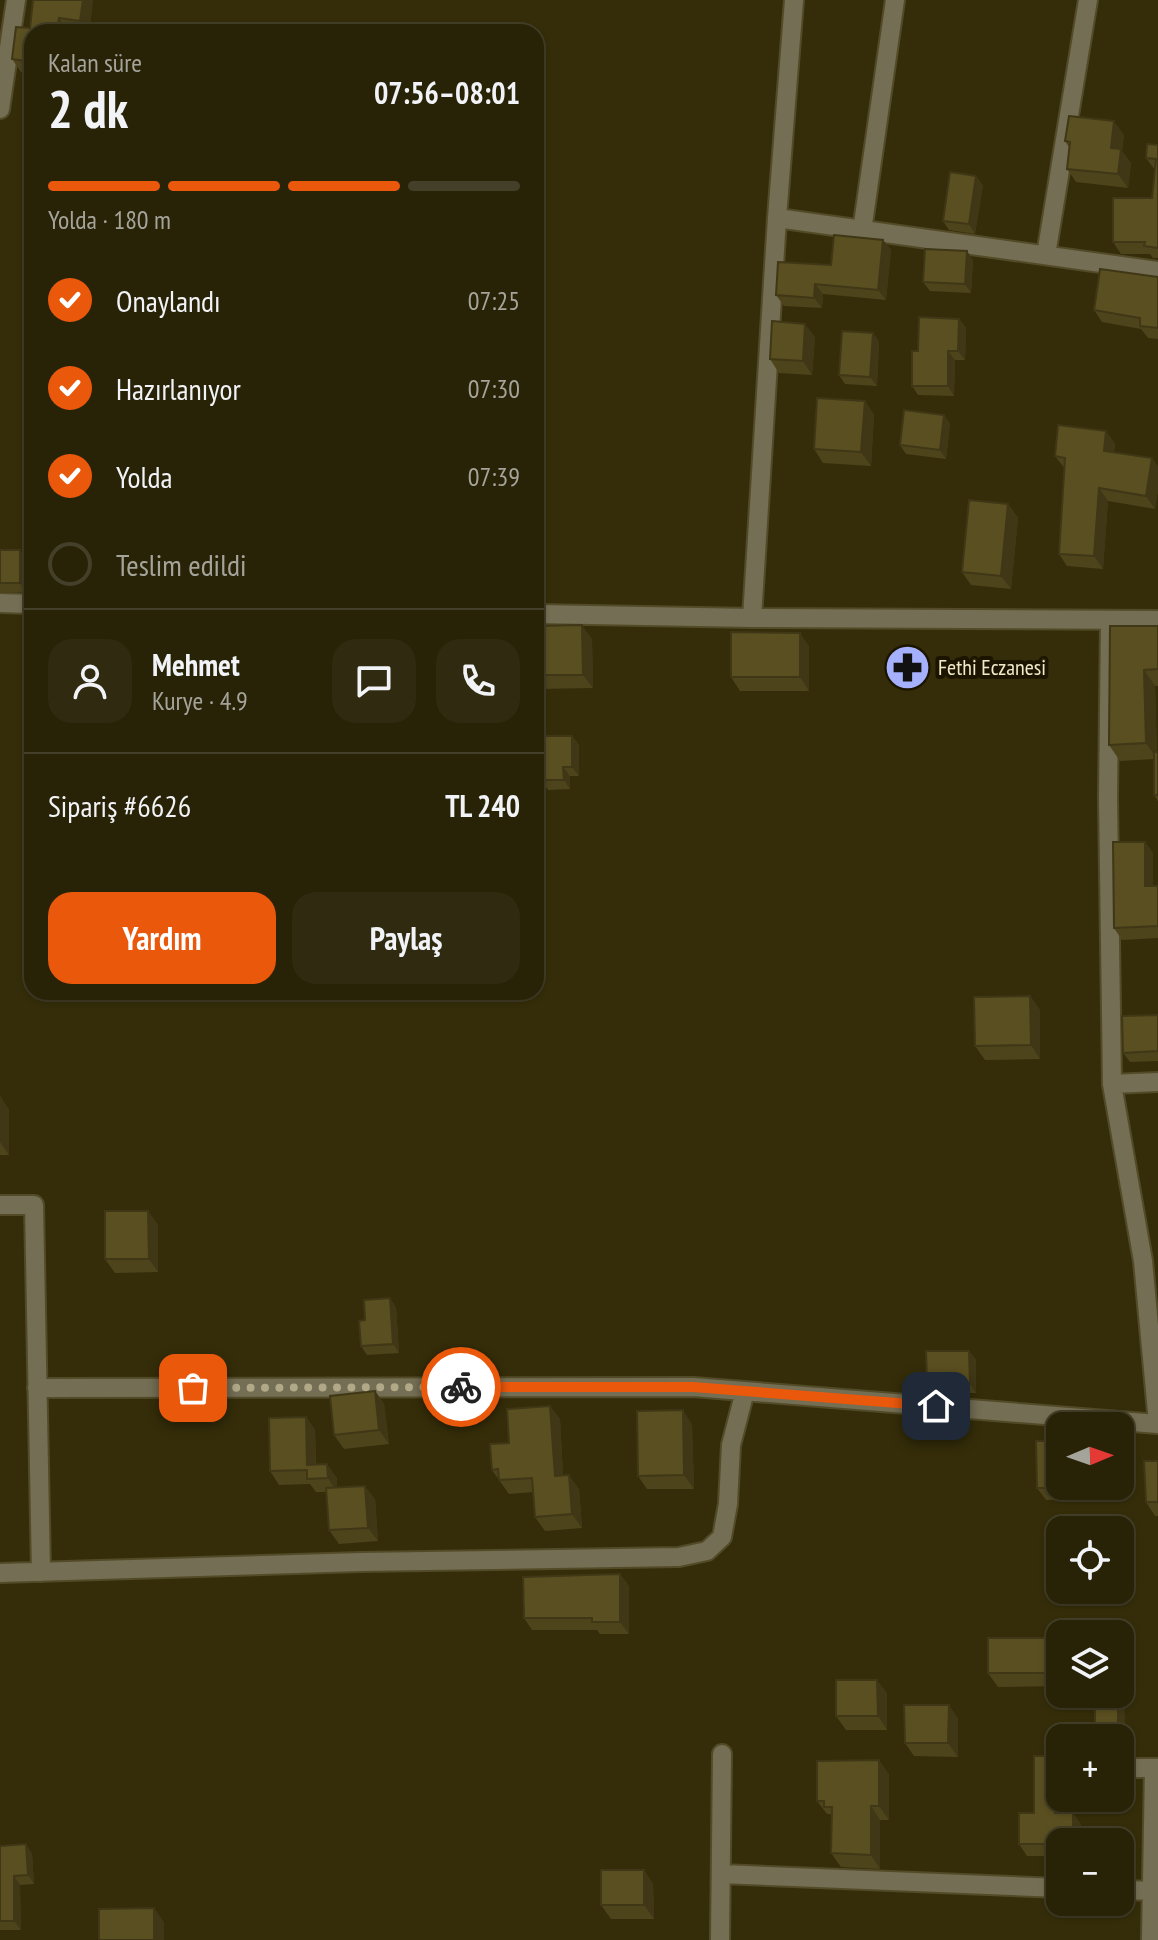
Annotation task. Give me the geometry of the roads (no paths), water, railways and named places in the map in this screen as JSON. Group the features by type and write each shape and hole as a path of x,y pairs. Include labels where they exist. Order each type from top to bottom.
{"street":[{"path":"0,109 16,0"},
{"path":"752,618 794,0"},
{"path":"862,231 895,0"},
{"path":"1046,255 1088,0"},
{"path":"777,218 1158,271"},
{"path":"0,603 24,604"},
{"path":"544,614 1110,621 1158,620 1158,613"},
{"path":"37,1388 693,1387 1158,1424 1143,1261 1112,1084 1108,798 1110,621"},
{"path":"1112,1084 1158,1082"},
{"path":"0,1205 34,1205 41,1572"},
{"path":"0,1573 361,1562 679,1557 707,1551 722,1537 728,1504 731,1445 745,1391"},
{"path":"720,1940 722,1754"},
{"path":"1134,1768 1156,1768 1151,1940"},
{"path":"721,1874 1046,1887"},
{"path":"1134,1890 1154,1891"}],"place":[{"name":"Fethi Eczanesi","path":"907,667"}]}
